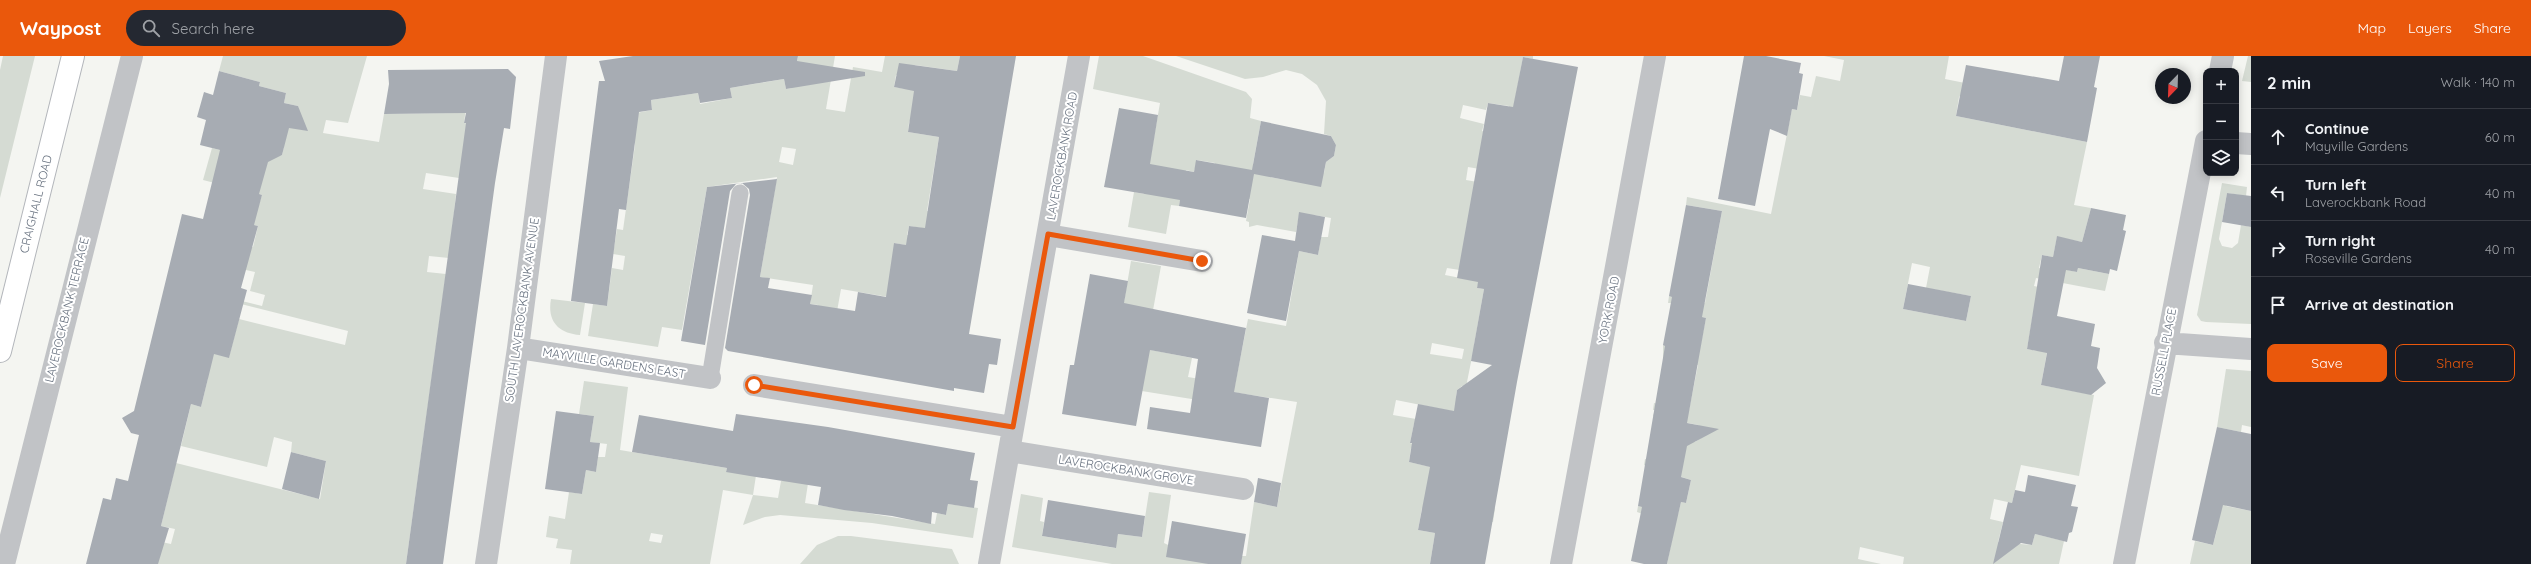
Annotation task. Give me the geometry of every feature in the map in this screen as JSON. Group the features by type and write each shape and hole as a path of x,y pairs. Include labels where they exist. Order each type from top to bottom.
{"street":[{"name":"CRAIGHALL ROAD","path":"0,351 73,56"},
{"name":"LAVEROCKBANK TERRACE","path":"4,564 132,56"},
{"name":"SOUTH LAVEROCKBANK AVENUE","path":"486,564 518,348 556,56"},
{"name":"LAVEROCKBANK ROAD","path":"989,564 1079,56"},
{"name":"YORK ROAD","path":"1560,564 1655,56"},
{"path":"2221,68 2223,56"},
{"path":"2239,143 2251,144"},
{"name":"RUSSELL PLACE","path":"2124,564 2165,343 2203,157"},
{"path":"1048,234 1202,261"},
{"path":"2165,343 2251,349"},
{"name":"MAYVILLE GARDENS EAST","path":"518,348 710,378"},
{"path":"754,385 1013,427"},
{"name":"LAVEROCKBANK GROVE","path":"1009,451 1242,489"}],"lane":[{"path":"710,378 740,193"}],"shaded area":[{"path":"3,56 35,56 0,198 0,70"},
{"path":"223,56 367,56 348,123 326,120 323,133 379,142 384,114 458,113 466,107 464,123 504,128 459,178 426,173 423,189 456,194 449,258 429,256 427,272 446,274 406,564 158,564 157,541 171,544 175,529 161,526 176,463 320,499 326,461 291,452 292,442 274,437 267,467 181,446 191,404 201,407 208,378 199,350 229,357 239,319 345,345 348,331 237,303 238,300 262,306 265,295 250,291 255,272 246,270 240,244 253,247 258,226 246,223 259,204 262,195 203,180 212,148 258,157 276,157 282,155 284,147 281,142 274,140 300,116 298,106 284,103 286,93 259,86 260,82 219,71"},
{"path":"798,56 835,56 826,109 845,112 853,67 882,72 885,56 960,56 957,71 915,65 911,87 924,90 909,123 908,132 939,137 927,211 951,215 934,230 909,226 907,235 933,239 918,302 841,289 836,317 817,313 818,305 810,304 813,285 760,277 777,177 707,187 682,330 662,327 658,347 588,336 593,304 607,306 612,268 623,270 625,256 613,254 617,229 623,230 635,145 631,114 652,110 651,100 698,93 700,104 732,98 730,88 784,79 786,89 792,88","holes":["896,75 908,77 906,89 894,87","782,147 796,149 793,165 779,162","894,243 916,247 912,268"]},
{"path":"1099,56 1143,56 1246,92 1252,99 1250,118 1261,121 1253,164 1271,168 1270,177 1285,180 1287,171 1305,174 1306,170 1324,173 1326,162 1334,156 1336,145 1331,136 1324,134 1326,101 1317,85 1302,74 1286,70 1263,77 1245,79 1176,56 1533,56 1533,59 1523,57 1513,110 1509,109 1509,106 1488,103 1486,110 1463,105 1460,118 1484,124 1482,131 1503,135 1504,133 1509,134 1503,162 1522,166 1521,176 1505,174 1498,214 1493,213 1493,210 1478,207 1477,211 1470,209 1466,230 1473,232 1466,271 1447,268 1445,275 1471,280 1473,272 1489,276 1487,282 1479,281 1477,288 1484,289 1474,345 1489,349 1488,354 1476,352 1475,357 1472,357 1466,387 1462,386 1457,390 1456,396 1463,402 1461,413 1396,400 1393,415 1422,420 1421,426 1414,424 1410,443 1417,445 1417,448 1411,448 1409,462 1431,467 1425,499 1457,505 1459,501 1495,508 1493,522 1422,508 1418,530 1435,533 1430,564 1241,564 1242,556 1246,556 1254,502 1277,507 1297,402 1232,392 1229,405 1123,388 1125,374 1112,372 1131,261 1161,266 1146,349 1192,358 1188,377 1235,385 1248,319 1286,326 1299,251 1318,255 1321,237 1328,237 1331,218 1314,215 1313,219 1299,216 1296,232 1257,225 1249,227 1249,222 1246,221 1250,199 1237,196 1239,180 1213,175 1215,163 1197,160 1194,172 1186,170 1179,206 1171,205 1166,234 1128,227 1134,192 1144,194 1160,103 1093,89","holes":["1468,167 1497,172 1495,185 1466,180","1432,343 1464,349 1462,359 1430,354"]},
{"path":"1824,56 1949,56 1945,79 1970,84 1959,97 1956,116 2087,142 2074,205 2091,208 2082,242 2057,237 2053,257 2042,255 2039,268 2062,273 2063,269 2077,272 2078,268 2109,274 2105,291 2036,278 2034,286 2061,292 2033,314 2027,349 2038,351 2040,340 2049,341 2041,385 2094,395 2079,476 2021,465 2012,503 1994,499 1990,519 2003,522 1998,542 2032,545 2035,534 2064,541 2059,564 1903,564 1904,557 1860,547 1858,559 1881,564 1667,564 1675,525 1637,512 1638,506 1678,514 1681,502 1686,503 1691,480 1644,465 1645,459 1682,466 1687,440 1695,442 1701,438 1703,430 1698,425 1653,416 1655,410 1653,410 1654,403 1689,410 1698,365 1663,358 1663,345 1699,352 1706,318 1670,311 1671,303 1668,303 1669,296 1705,303 1722,211 1686,205 1687,197 1771,214 1792,109 1797,110 1800,95 1811,97 1816,76 1840,81 1844,60","holes":["1912,263 1930,267 1926,288 1971,296 1966,321 1903,309"]},
{"path":"2248,56 2251,56 2251,82 2242,81"},
{"path":"2222,183 2247,187 2246,196 2227,193 2219,239 2222,246 2232,248 2238,243 2241,225 2251,227 2251,324 2206,322 2201,321 2197,315"},
{"path":"551,299 585,303 580,335 572,334 560,329 553,320 551,314"},
{"path":"2226,369 2251,371 2251,427 2242,425 2241,432 2217,427"},
{"path":"584,381 628,387 620,450 727,468 726,472 757,469 753,495 723,490 710,564 570,564 572,550 556,548 558,539 546,537 549,516 565,519 569,492 582,494 586,470 596,472 598,457 605,457 607,444 590,442 594,416 579,414","holes":["651,533 663,535 661,543 649,541"]},
{"path":"809,477 805,503 935,524 937,513 946,515 948,504 978,508 973,538 872,523 780,515 765,517 743,525 753,495 778,498 781,481"},
{"path":"1149,492 1171,495 1164,543 1208,564 1112,564 1012,547 1021,494 1043,498 1040,521 1044,522 1042,536 1115,548 1118,534 1142,537"},
{"path":"2227,501 2226,506 2251,511 2251,564 2190,564 2195,541 2213,545 2217,530 2196,524"},
{"path":"838,536 851,536 952,549 959,564 800,564 817,545"}],"building":[{"path":"633,56 798,56 797,61 865,72 865,76 786,89 784,79 753,84 730,88 732,98 700,103 698,93 651,100 652,110 639,112 626,210 619,209 607,306 571,301 599,81 605,81 599,61"},
{"path":"960,56 1016,56 969,334 1001,339 997,365 989,364 984,393 954,388 954,391 728,351 725,348 750,195 749,189 742,183 777,179 760,277 770,278 768,288 812,295 810,304 855,311 858,292 886,297 894,243 906,245 909,226 925,228 939,137 908,132 914,91 894,87 899,63 957,71"},
{"path":"1744,56 1766,56 1801,63 1799,73 1803,74 1797,110 1792,109 1787,136 1770,129 1755,206 1718,199"},
{"path":"2064,56 2100,56 2094,87 2097,88 2087,142 1956,116 1966,65 2059,81"},
{"path":"1523,57 1578,67 1517,382 1485,564 1430,564 1435,533 1418,530 1430,467 1409,462 1412,443 1410,443 1418,404 1454,411 1457,390 1492,365 1471,361 1484,289 1477,288 1478,282 1457,278 1488,103 1513,107"},
{"path":"508,69 516,77 510,129 504,128 495,183 443,564 406,564 466,123 464,123 466,113 384,114 389,84 388,70"},
{"path":"219,71 260,82 259,86 286,93 284,103 298,106 308,131 289,128 282,155 268,162 259,194 262,195 254,225 258,226 241,288 247,290 229,358 214,354 201,407 191,404 161,526 169,528 158,564 86,564 103,498 111,500 116,478 128,481 139,435 131,433 122,418 134,411 182,214 203,219 220,150 200,145 206,120 197,117 204,92 213,95"},
{"path":"1119,108 1158,115 1150,164 1194,172 1196,160 1252,170 1261,121 1331,136 1336,145 1334,156 1326,162 1321,187 1254,174 1246,218 1179,206 1180,200 1104,187"},
{"path":"742,183 736,184 730,191 705,345 681,341 707,187"},
{"path":"2227,193 2251,196 2251,227 2222,222"},
{"path":"1686,205 1722,211 1702,317 1706,318 1687,423 1719,429 1687,446 1681,477 1691,480 1686,503 1681,502 1667,564 1644,564 1631,561 1642,507 1638,506 1665,346 1663,345 1672,297 1669,296"},
{"path":"2091,208 2126,215 2123,230 2126,231 2117,271 2110,269 2109,274 2078,268 2077,272 2066,270 2057,316 2095,324 2091,346 2100,348 2097,368 2106,383 2091,395 2041,385 2047,353 2027,349 2042,255 2053,257 2057,236 2082,242"},
{"path":"1299,212 1325,217 1318,255 1299,251 1286,321 1247,313 1262,235 1295,241"},
{"path":"1090,274 1128,281 1124,303 1246,328 1234,392 1269,398 1261,447 1147,429 1150,407 1190,413 1198,359 1150,350 1136,426 1062,414 1070,365 1074,365"},
{"path":"1908,284 1971,296 1966,321 1903,309"},
{"path":"556,411 594,416 590,442 600,443 596,472 586,470 582,494 545,489"},
{"path":"736,414 828,427 975,453 970,480 978,481 974,508 948,504 946,515 932,512 931,524 892,516 844,510 818,505 821,487 726,472 727,468 632,452 639,415 733,431"},
{"path":"2217,427 2251,434 2251,511 2223,505 2213,545 2192,540"},
{"path":"291,452 326,461 319,499 282,489"},
{"path":"2028,475 2076,485 2071,506 2078,507 2072,532 2069,533 2067,542 2035,534 2032,545 2021,543 1993,564 2008,502 2012,503 2015,490 2025,492"},
{"path":"1258,478 1281,483 1277,507 1254,502"},
{"path":"1048,500 1145,516 1142,537 1118,534 1116,548 1042,536"},
{"path":"1172,521 1246,534 1241,564 1208,564 1166,557"}],"route":[{"path":"754,385 1013,427 1048,234 1202,261"}]}
